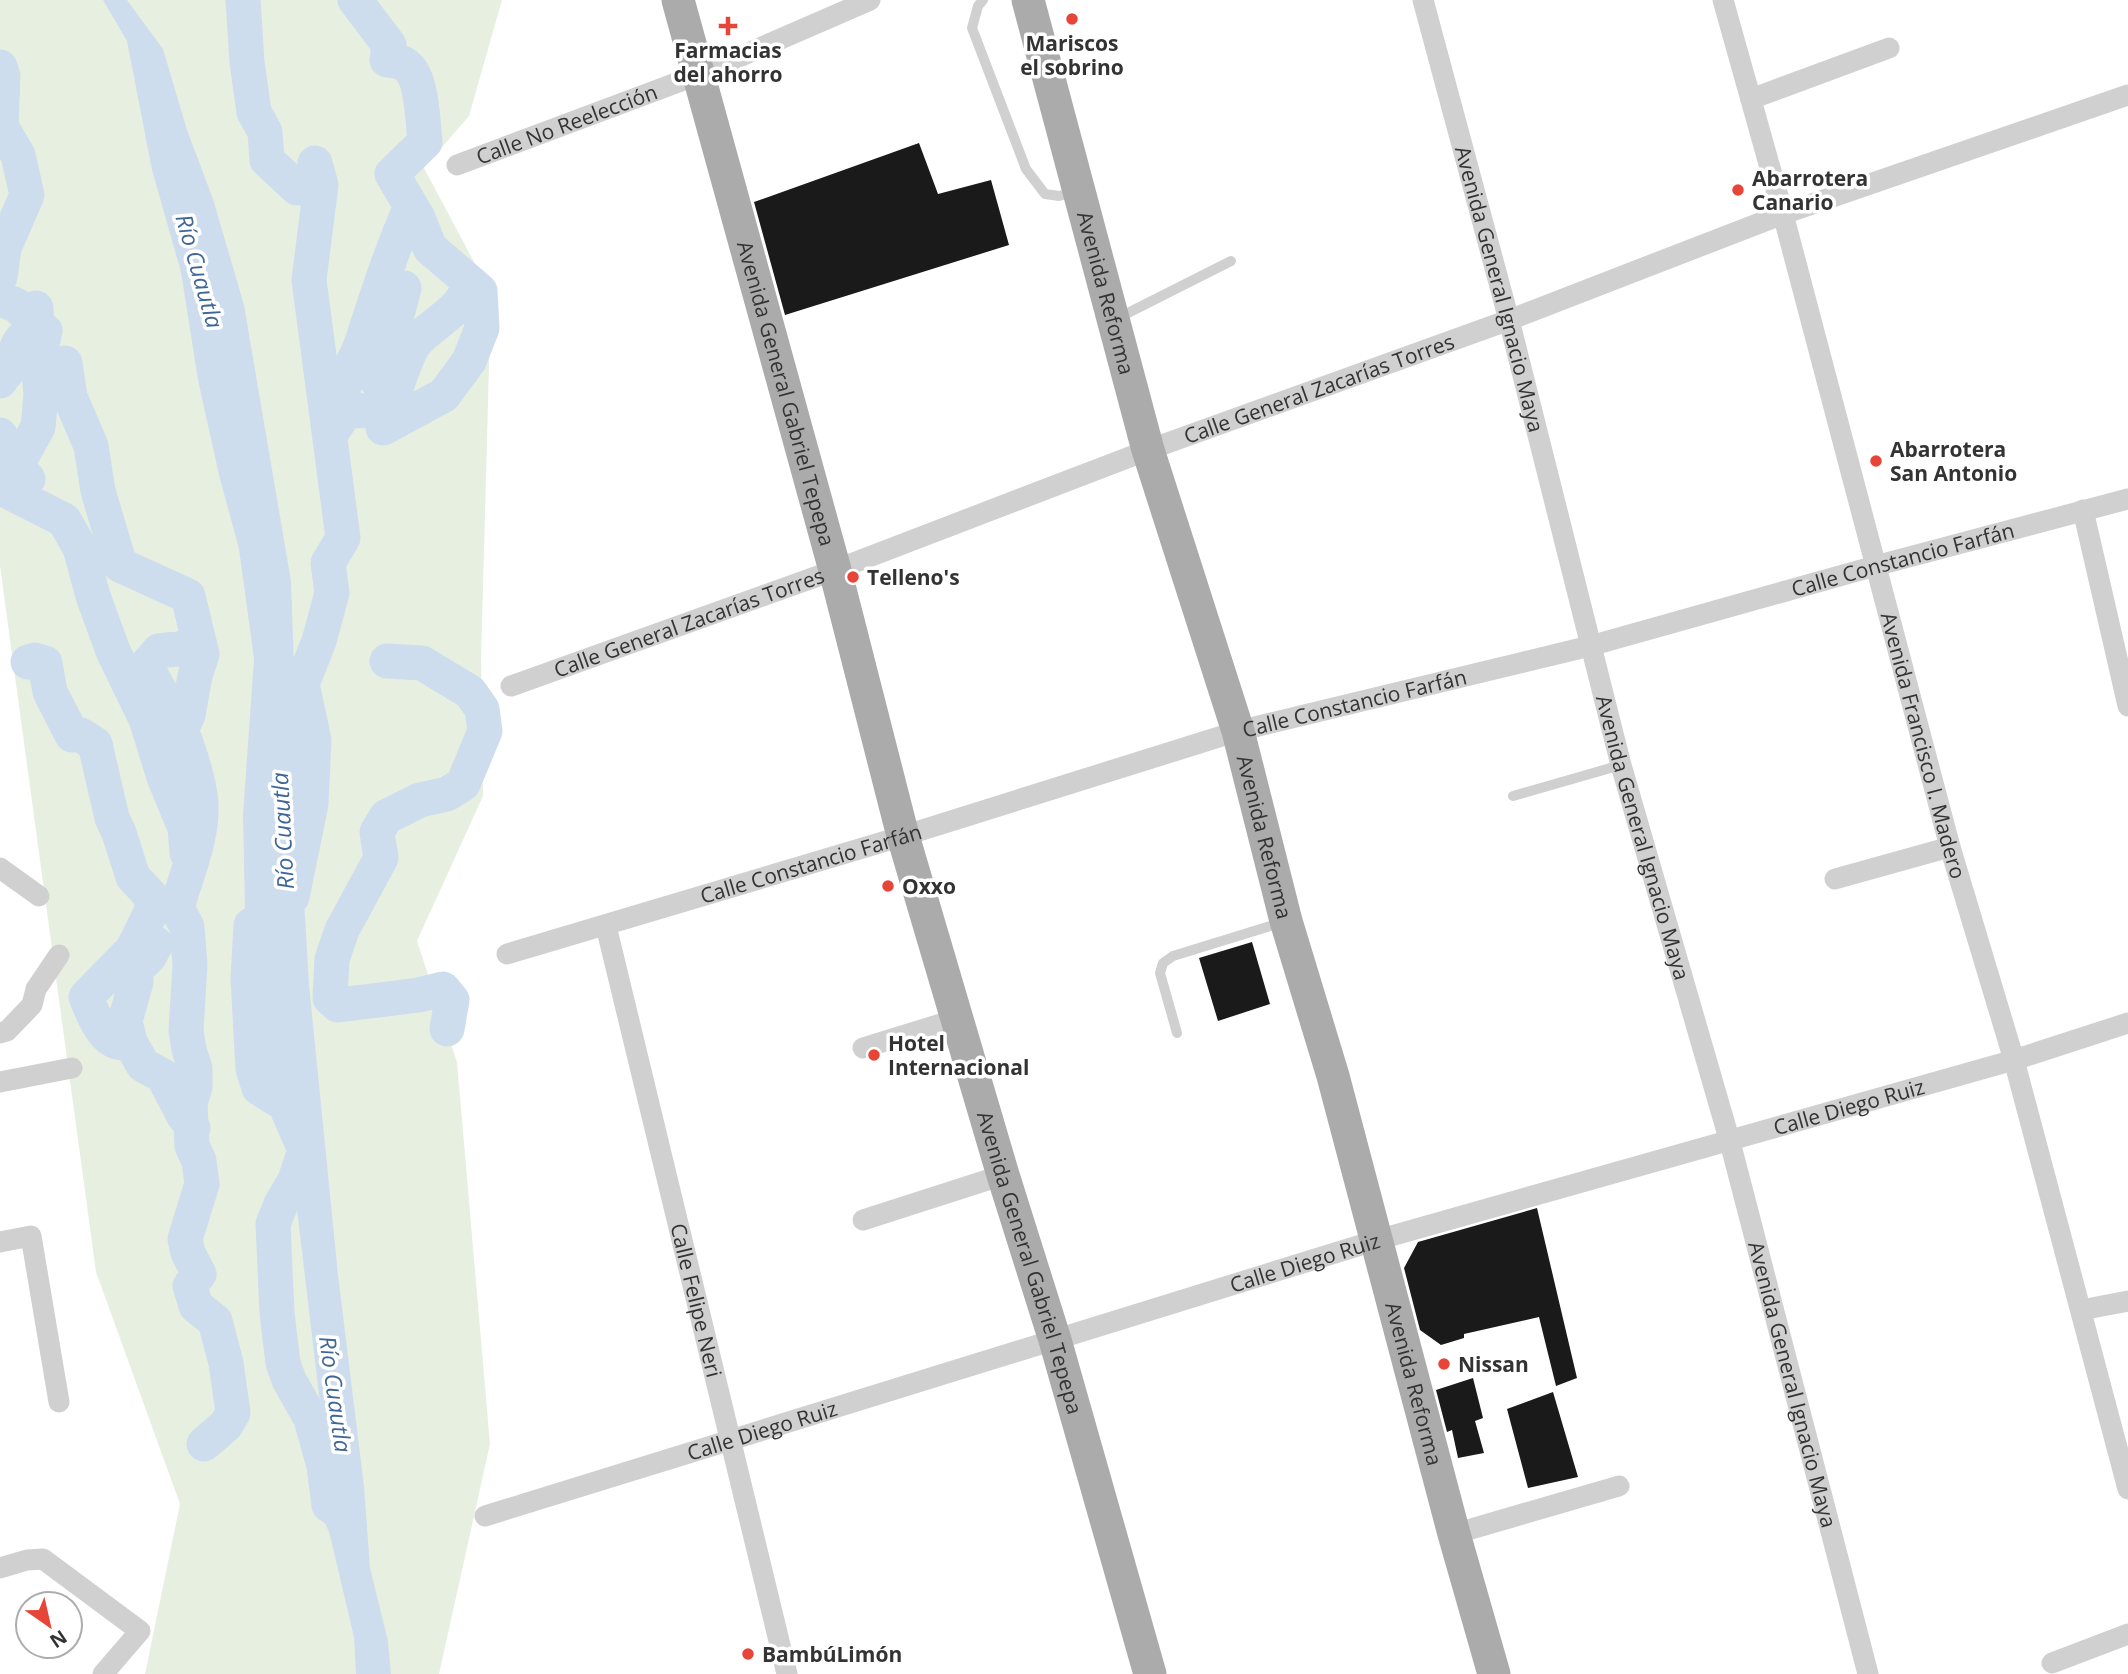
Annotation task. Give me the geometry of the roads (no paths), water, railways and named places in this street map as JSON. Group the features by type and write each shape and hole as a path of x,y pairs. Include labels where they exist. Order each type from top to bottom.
{"main road":[{"name":"Avenida General Gabriel Tepepa","path":"678,0 835,570 903,836 1003,1175 1055,1340 1150,1674"},
{"name":"Avenida Reforma","path":"1028,0 1081,190 1148,450 1238,732 1286,921 1333,1076 1454,1534 1494,1674"}],"street":[{"name":"Calle No Reelección","path":"457,165 700,74 870,0"},
{"name":"Avenida General Ignacio Maya","path":"1423,0 1509,320 1621,765 1730,1142 1868,1674"},
{"name":"Avenida Francisco I. Madero","path":"1723,0 1783,214 1950,847 2014,1060 2128,1489"},
{"path":"1751,99 1889,48"},
{"name":"Calle General Zacarías Torres","path":"511,686 835,570 1148,450 1509,320 1783,214 2128,95"},
{"name":"Calle Constancio Farfán","path":"508,954 1238,732 1590,646 2128,499"},
{"path":"2083,510 2128,706"},
{"path":"1835,879 1950,847"},
{"path":"0,868 39,896"},
{"name":"Calle Felipe Neri","path":"606,926 786,1674"},
{"path":"0,1033 7,1031 32,1005 36,989 59,955"},
{"path":"863,1048 957,1019"},
{"name":"Calle Diego Ruiz","path":"485,1516 1377,1240 2014,1060 2128,1023"},
{"path":"0,1082 72,1068"},
{"path":"863,1220 1003,1175"},
{"path":"0,1242 32,1236 59,1402"},
{"path":"2081,1310 2128,1301"},
{"path":"1454,1534 1619,1486"},
{"path":"4,1571 43,1559 140,1631 103,1674"},
{"path":"2052,1663 2128,1634"}],"lane":[{"path":"983,0 978,6 972,28 1026,169 1045,194 1059,196 1081,190"},
{"path":"1114,321 1231,261"},
{"path":"1513,796 1621,765"},
{"path":"1177,1033 1160,973 1163,963 1173,956 1286,921"}],"water":[{"name":"Río Cuautla","path":"103,0 127,0 163,49 187,130 213,199 244,305 291,581 300,832 309,985 338,1275 364,1486 370,1568 388,1641 391,1674 356,1674 354,1637 328,1527 322,1420 289,1142 273,1088 246,956 243,815 254,659 239,549 198,380 181,272 152,170 127,41"}],"waterway":[{"path":"243,0 254,112 265,132 267,160 297,188"},
{"path":"355,0 389,45 387,60 401,62 408,67 419,91 425,142 392,174 418,218 430,248 480,291 482,328 469,361 444,395 383,428"},
{"path":"0,67 3,76 1,126 18,155 27,195 4,248 0,277"},
{"name":"Río Cuautla","path":"292,897 311,804 314,740 302,684 319,641 332,593 328,563 343,538 309,280 321,185 315,163"},
{"path":"346,411 343,402 345,384 411,206"},
{"path":"330,435 346,411 388,410 411,349 456,307 467,291 468,281"},
{"path":"377,381 383,368 404,288"},
{"path":"0,299 16,305 45,331 38,362 41,395 38,427 23,454"},
{"path":"0,381 16,359 17,347 36,318 36,308"},
{"path":"65,363 70,397 91,446 98,491 120,565 188,596 202,654 188,715 181,730 194,766 201,803 197,843 177,908 187,927 190,965 186,1030 195,1068 195,1087 190,1103 192,1146 199,1161 202,1184 185,1239 188,1253 199,1274 190,1286 196,1306 215,1321 226,1363 233,1413 226,1425 204,1444"},
{"path":"0,435 8,456 28,479"},
{"path":"0,472 5,490 64,520 80,548 93,596 113,651 146,719 164,777 185,828 187,853"},
{"path":"181,745 176,719 146,666 159,651 184,648 198,637"},
{"path":"28,662 35,660 45,663 50,692 72,735 81,735 95,744 112,818 133,877 151,896 152,910 133,949 86,997 97,1022 107,1036 121,1043 130,1042"},
{"path":"387,661 422,663 470,692 482,709 485,731 463,784 447,794 420,800 386,817 377,832 381,858 342,930 332,959 330,998 338,1005 419,995 443,989 452,1000 447,1029"},
{"name":"Río Cuautla","path":"251,925 248,978 253,1069 259,1088 285,1104 305,1150 295,1180 273,1224 277,1313 283,1363 289,1380 311,1419 324,1466 329,1505 339,1512 347,1529"},
{"path":"156,944 149,957 135,970 136,982 125,1021 130,1042 143,1065 163,1076 193,1128"}],"place":[{"name":"Mariscos el sobrino","path":"1072,19"},
{"name":"Farmacias del ahorro","path":"728,26"},
{"name":"Abarrotera Canario","path":"1738,190"},
{"name":"Abarrotera San Antonio","path":"1876,461"},
{"name":"Telleno's","path":"853,577"},
{"name":"Oxxo","path":"888,886"},
{"name":"Hotel Internacional","path":"874,1055"},
{"name":"Nissan","path":"1444,1364"},
{"name":"BambúLimón","path":"748,1654"}]}
